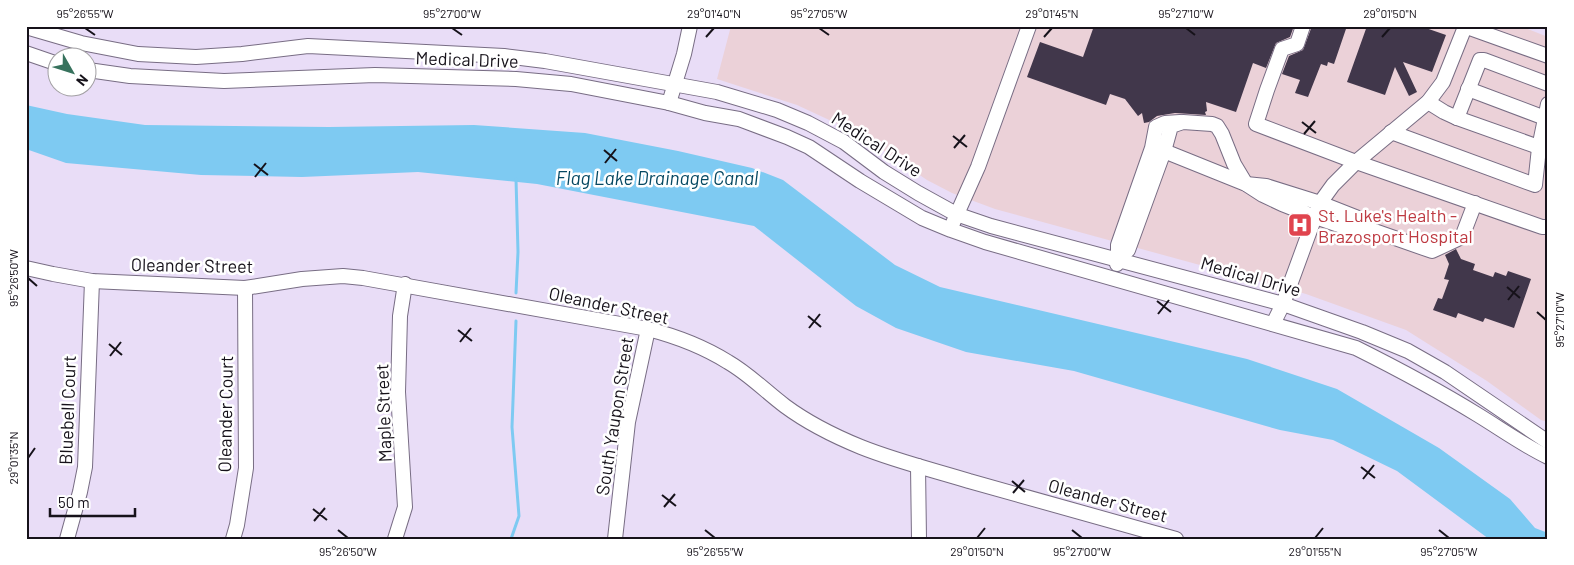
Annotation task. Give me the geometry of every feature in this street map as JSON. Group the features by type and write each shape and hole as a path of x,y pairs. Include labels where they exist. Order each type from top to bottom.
{"street":[{"path":"670,104 690,26"},
{"path":"950,230 978,166 1029,26"},
{"path":"1303,26 1297,44 1282,49 1256,124 1356,162 1542,227 1548,227"},
{"path":"1273,324 1283,304 1320,203 1333,185 1356,162 1428,102 1443,82 1465,26 1548,56"},
{"name":"Medical Drive","path":"26,27 81,43 138,54 196,57 242,54 308,46 504,56 545,61 676,84 744,99 808,123 844,142 884,172 956,214 990,226 1283,304 1362,332 1408,351 1445,372 1548,442"},
{"path":"26,53 48,61"},
{"path":"1457,118 1480,60 1548,84"},
{"name":"Medical Drive","path":"98,71 130,76 224,81 375,75 516,79 571,84 739,119 802,144 895,203 922,218 950,230 1356,348 1410,375 1548,458"},
{"path":"1391,132 1535,185 1544,149 1546,111 1468,89"},
{"path":"1428,102 1457,118 1544,149"},
{"path":"1112,278 1118,259 1118,245 1158,150 1156,127 1164,123 1183,122 1217,126 1234,164 1246,184"},
{"path":"1158,150 1246,184 1263,195 1315,217 1356,232 1369,230 1432,251 1462,237 1475,203"},
{"path":"1246,184 1266,186 1320,203 1358,218 1366,223 1369,230"},
{"name":"Oleander Street","path":"26,268 92,281 245,288 302,278 363,278 648,329 666,334 728,362 755,380 794,412 825,430 862,447 918,466 1176,539"},
{"name":"Bluebell Court","path":"67,539 80,492 84,467 92,281"},
{"name":"Maple Street","path":"395,539 405,507 398,392 400,316 405,284"},
{"name":"Oleander Court","path":"233,539 246,468 245,288"},
{"name":"South Yaupon Street","path":"614,539 628,422 648,329"},
{"path":"918,466 919,539"}],"shaded area":[{"name":"St. Luke's Health - Brazosport Hospital","path":"731,26 1520,26 1548,37 1548,422 1541,420 1487,381 1406,330 1306,294 995,209 952,193 927,180 881,149 840,125 797,105 717,79"}],"water":[{"name":"Flag Lake Drainage Canal","path":"26,105 67,114 145,125 329,127 474,125 585,133 752,168 783,180 895,265 940,287 1247,359 1337,389 1439,448 1510,499 1535,528 1548,533 1548,539 1489,539 1397,471 1333,440 1280,430 1074,371 966,352 896,328 856,306 754,226 537,184 418,172 302,177 201,175 66,163 26,149"}],"building":[{"path":"1094,26 1294,26 1290,37 1276,43 1266,68 1253,63 1236,112 1206,102 1206,115 1175,113 1157,116 1144,123 1142,113 1138,116 1125,99 1110,94 1106,105 1027,77 1040,42 1083,57"},
{"path":"1312,26 1347,26 1334,64 1328,62 1327,66 1321,64 1308,97 1295,93 1300,80 1282,74 1289,56 1303,50"},
{"path":"1367,26 1420,26 1446,35 1432,72 1403,62 1417,92 1409,96 1395,67 1385,95 1347,82"},
{"path":"1456,249 1461,259 1475,264 1473,270 1493,277 1495,272 1506,276 1508,271 1531,279 1514,328 1485,318 1483,322 1458,313 1456,318 1433,310 1438,298 1442,299 1449,280 1444,279 1449,264 1445,255"}],"waterway":[{"path":"516,179 518,252 516,293"},
{"path":"511,539 519,516 512,427 516,321"}],"place":[{"name":"St. Luke's Health - Brazosport Hospital","path":"1300,225"}]}
